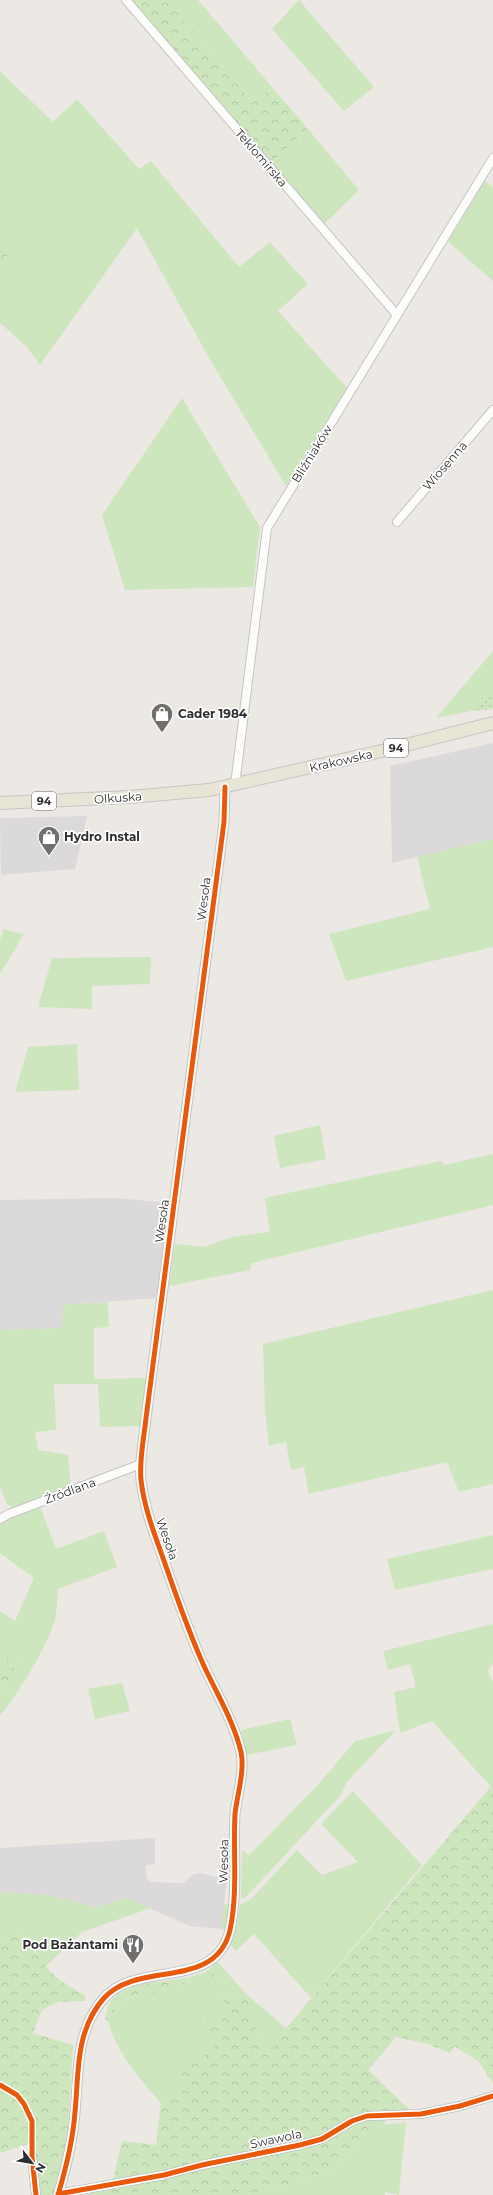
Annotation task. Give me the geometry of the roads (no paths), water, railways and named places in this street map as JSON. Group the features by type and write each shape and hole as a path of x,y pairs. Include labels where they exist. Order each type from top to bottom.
{"main road":[{"name":"Krakowska","path":"230,786 493,723"},
{"name":"Olkuska","path":"0,803 130,797 230,786"}],"street":[{"name":"Teklomirska","path":"126,0 397,315"},
{"name":"Bliźniaków","path":"230,786 267,528 493,158"},
{"name":"Wiosenna","path":"397,522 493,410"},
{"name":"Wesoła","path":"58,2195 71,2150 76,2112 78,2059 84,2034 97,2008 106,1996 118,1987 140,1978 181,1972 203,1965 223,1949 230,1930 234,1895 235,1813 242,1758 235,1730 182,1614 149,1515 143,1491 141,1464 224,822 230,786"},
{"name":"Źródlana","path":"0,1519 9,1514 141,1464"},
{"name":"Swawola","path":"58,2195 164,2174 202,2164 300,2145 322,2139 352,2121 367,2116 421,2114 460,2106 493,2096"},
{"path":"32,2157 36,2195"}],"place":[{"name":"Cader 1984","path":"162,734"},
{"name":"Hydro Instal","path":"49,856"},
{"name":"Pod Bażantami","path":"133,1964"}]}
